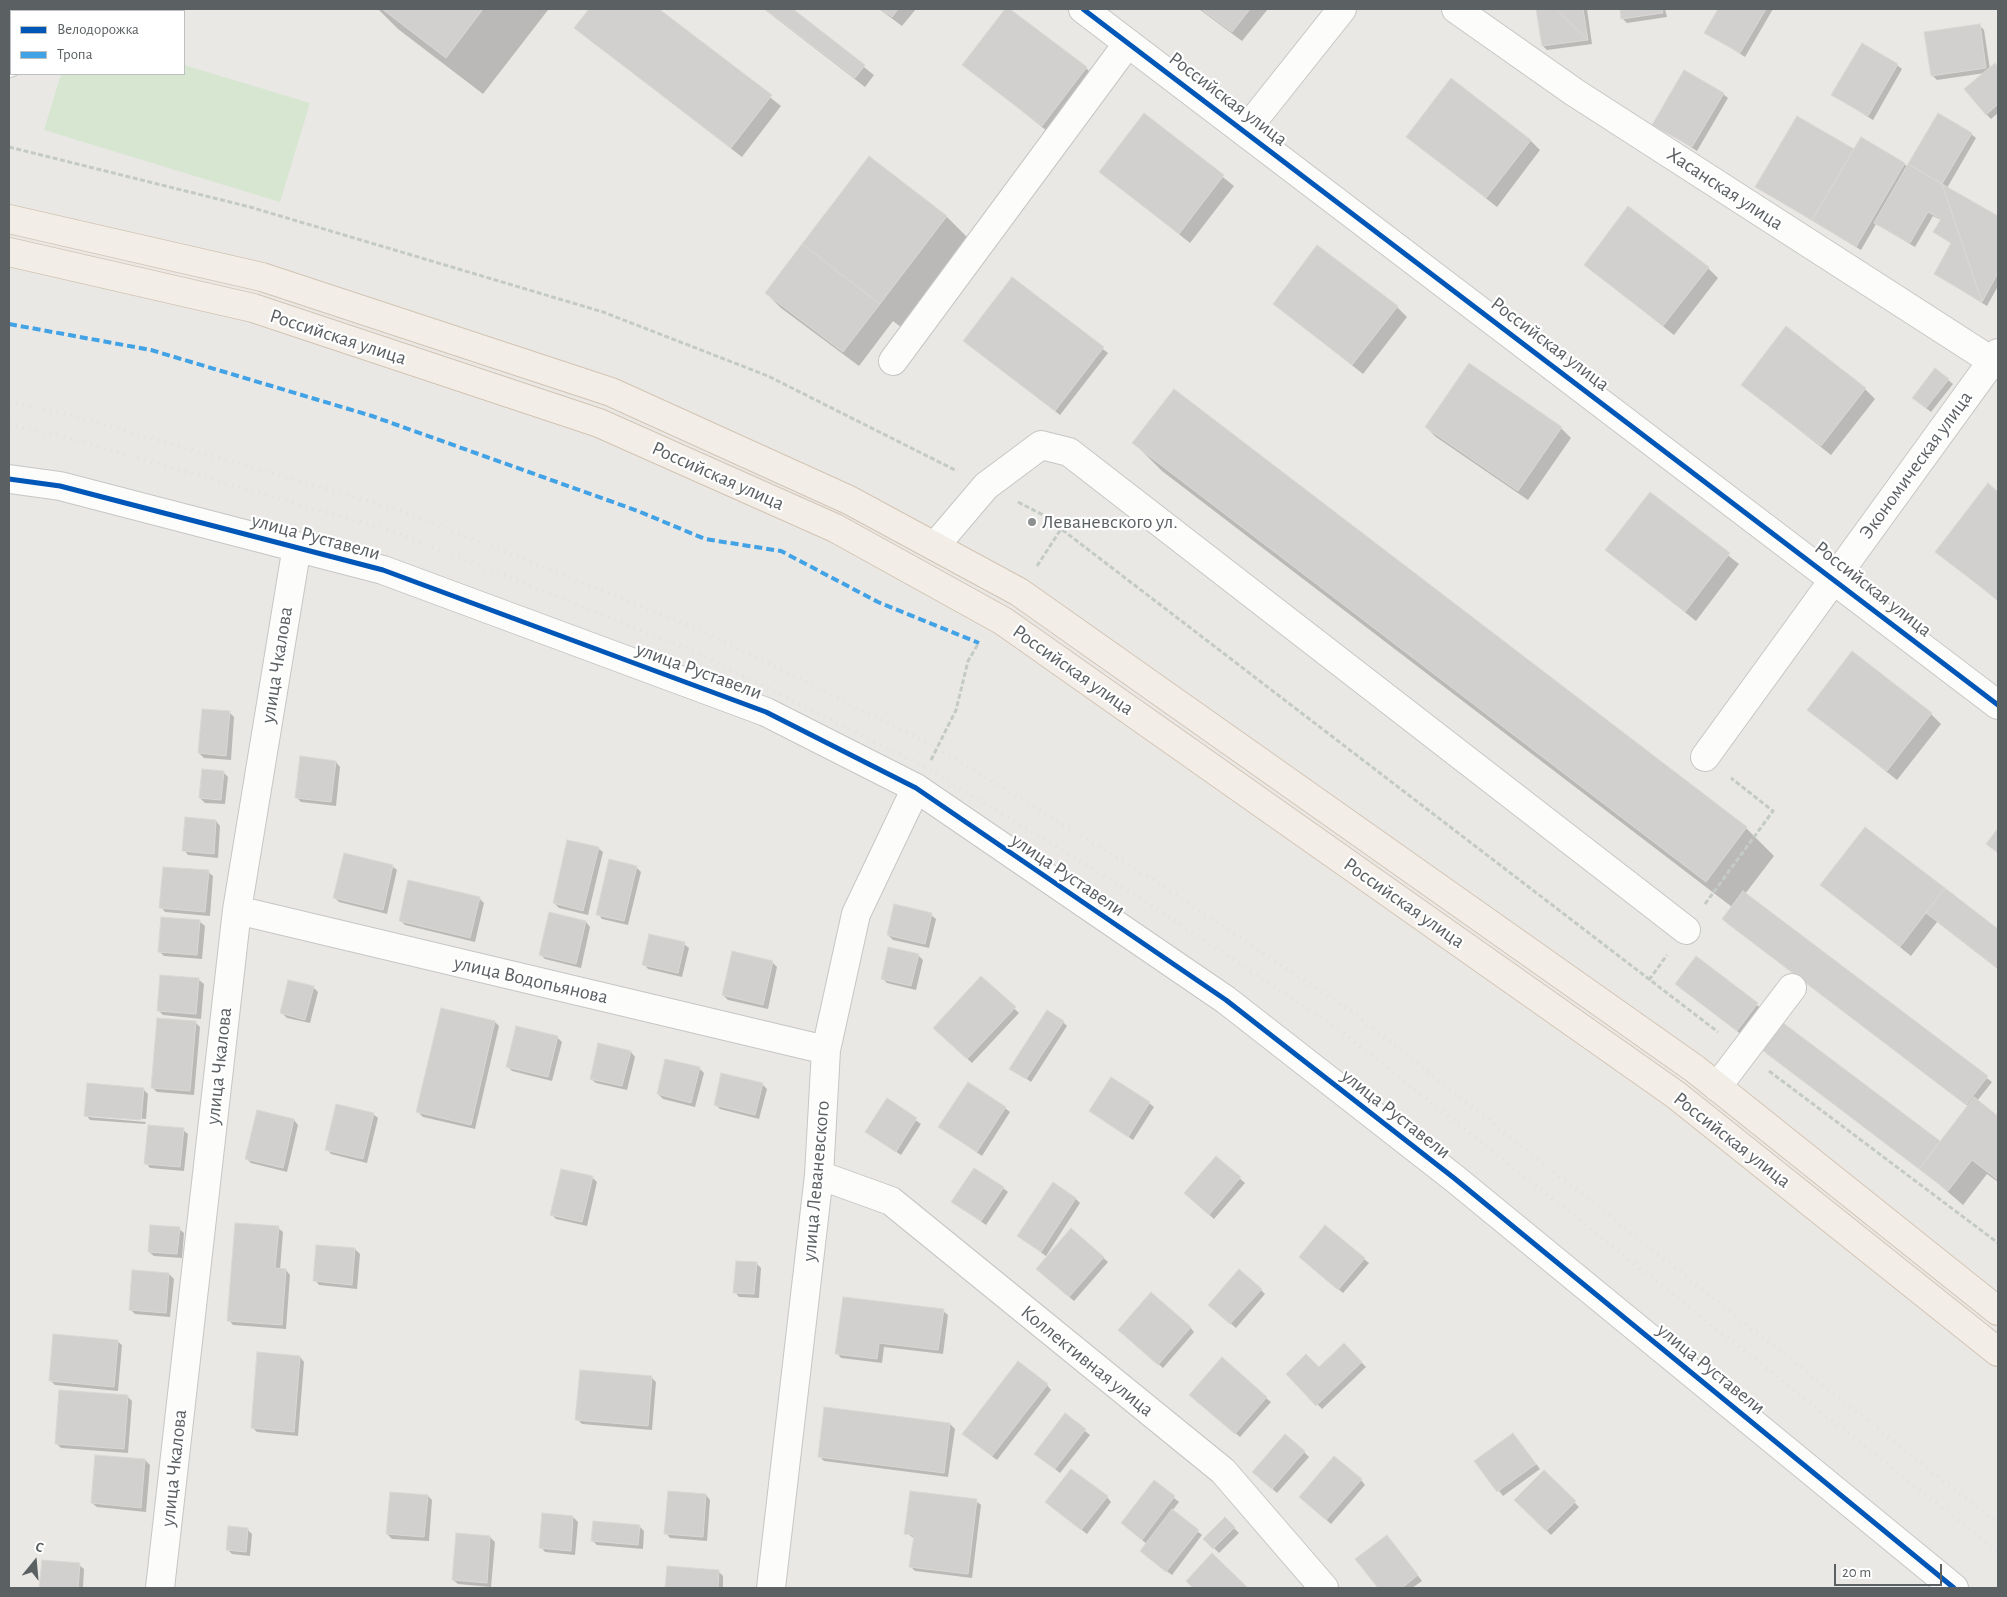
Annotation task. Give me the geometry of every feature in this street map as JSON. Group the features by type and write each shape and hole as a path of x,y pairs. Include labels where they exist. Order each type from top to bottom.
{"main road":[{"name":"Российская улица","path":"9,219 262,277 611,392 849,500 1019,592 1695,1069 1998,1311"},
{"name":"Российская улица","path":"9,252 253,308 599,422 835,528 1003,621 1676,1095 1998,1352"}],"street":[{"name":"Российская улица","path":"1083,9 1834,578 1998,705"},
{"path":"1245,131 1342,9"},
{"name":"Хасанская улица","path":"1456,9 1574,92 1996,359"},
{"path":"893,361 1128,43"},
{"name":"Экономическая улица","path":"1705,757 1834,578 1996,359"},
{"path":"935,546 986,486 1041,445 1069,452 1686,930"},
{"name":"улица Руставели","path":"9,479 60,486 384,570 766,712 916,788 1233,1006 1454,1178 1954,1588"},
{"name":"улица Чкалова","path":"160,1588 237,910 296,546"},
{"name":"улица Леваневского","path":"771,1588 819,1175 826,1050 856,914 916,788"},
{"name":"улица Водопьянова","path":"237,910 826,1050"},
{"path":"1717,1087 1792,988"},
{"name":"Коллективная улица","path":"819,1175 892,1201 1223,1471 1324,1588"}],"path":[{"path":"916,788 956,710 968,661 978,643 1003,621"},
{"path":"1649,980 1773,811 1705,757"}],"green space":[{"path":"185,65 310,103 280,202 44,130 61,75 185,75"}],"building":[{"path":"382,9 483,9 446,58"},
{"path":"589,9 659,9 772,95 731,148 574,28"},
{"path":"765,9 793,9 865,65 855,78"},
{"path":"880,9 898,9 892,17"},
{"path":"1005,9 1010,9 1087,67 1042,126 962,65"},
{"path":"1201,9 1250,9 1232,32"},
{"path":"1536,9 1556,9 1588,40 1542,46"},
{"path":"1556,9 1583,9 1588,40"},
{"path":"1620,9 1662,9 1663,13 1621,19"},
{"path":"1718,9 1766,9 1740,53 1704,33"},
{"path":"1980,24 1986,68 1931,76 1924,32"},
{"path":"1862,43 1898,64 1868,116 1831,95"},
{"path":"1995,63 1998,67 1998,104 1986,115 1964,89"},
{"path":"1684,70 1724,93 1692,147 1652,125"},
{"path":"1451,78 1531,140 1486,198 1406,137"},
{"path":"1144,113 1224,175 1179,234 1099,172"},
{"path":"1938,113 1972,133 1942,184 1908,164"},
{"path":"1797,116 1854,149 1812,220 1755,187"},
{"path":"1861,137 1905,163 1856,247 1812,220"},
{"path":"869,156 947,216 880,304 802,244"},
{"path":"1908,164 1942,184 1982,302 1934,274 1951,243 1933,232 1941,219 1928,212 1910,243 1874,223"},
{"path":"1942,184 1998,216 1998,273 1982,302"},
{"path":"1628,206 1709,267 1663,326 1584,265"},
{"path":"802,244 880,304 843,352 765,293"},
{"path":"1317,245 1398,306 1352,365 1273,304"},
{"path":"1012,277 1104,347 1055,411 963,341"},
{"path":"1786,326 1866,388 1821,446 1741,385"},
{"path":"1469,363 1562,427 1518,491 1425,427"},
{"path":"1935,368 1949,379 1926,408 1912,398"},
{"path":"1174,389 1747,827 1706,882 1132,443"},
{"path":"1988,483 1998,492 1998,600 1935,552"},
{"path":"1650,492 1730,553 1685,612 1605,550"},
{"path":"1852,651 1932,713 1887,771 1807,710"},
{"path":"202,709 230,711 226,756 198,753"},
{"path":"300,756 336,761 331,802 295,798"},
{"path":"202,769 224,771 221,800 199,798"},
{"path":"185,817 216,820 214,854 182,851"},
{"path":"1865,827 1945,888 1900,947 1820,885"},
{"path":"1998,828 1998,853 1986,844"},
{"path":"567,840 599,847 583,911 553,903"},
{"path":"344,853 393,865 383,910 333,898"},
{"path":"609,859 637,866 624,921 596,915"},
{"path":"163,867 209,870 205,912 159,908"},
{"path":"408,880 480,897 470,938 399,921"},
{"path":"1945,888 1998,929 1998,968 1926,913"},
{"path":"1743,891 1988,1076 1966,1105 1722,919"},
{"path":"894,904 932,913 925,944 887,935"},
{"path":"549,912 586,921 576,964 539,955"},
{"path":"161,917 200,920 197,955 158,952"},
{"path":"649,934 685,942 678,973 642,965"},
{"path":"888,947 919,954 911,986 881,979"},
{"path":"732,951 773,961 763,1005 722,995"},
{"path":"1696,956 1758,1003 1737,1031 1675,984"},
{"path":"160,975 199,978 196,1014 157,1011"},
{"path":"981,976 1016,1007 967,1059 933,1028"},
{"path":"288,980 314,986 305,1020 280,1013"},
{"path":"441,1008 495,1021 471,1125 416,1112"},
{"path":"1047,1010 1064,1021 1026,1079 1009,1069"},
{"path":"157,1018 196,1021 190,1091 151,1088"},
{"path":"1782,1022 1940,1141 1919,1169 1761,1049"},
{"path":"516,1026 558,1036 548,1077 506,1067"},
{"path":"598,1043 631,1051 622,1086 590,1079"},
{"path":"665,1059 700,1067 691,1103 657,1094"},
{"path":"721,1073 763,1083 755,1115 714,1105"},
{"path":"1111,1077 1150,1102 1128,1137 1089,1111"},
{"path":"968,1082 1006,1107 977,1152 938,1127"},
{"path":"87,1083 144,1088 141,1120 84,1116"},
{"path":"1974,1097 1998,1116 1998,1180 1972,1160 1948,1191 1919,1169"},
{"path":"887,1098 917,1118 896,1152 865,1132"},
{"path":"336,1104 374,1113 363,1159 325,1150"},
{"path":"257,1110 294,1119 283,1168 245,1159"},
{"path":"148,1125 184,1128 180,1167 144,1164"},
{"path":"1216,1156 1241,1177 1209,1215 1184,1193"},
{"path":"974,1168 1004,1187 981,1221 951,1202"},
{"path":"561,1169 593,1176 582,1222 550,1215"},
{"path":"1053,1182 1076,1198 1041,1252 1017,1236"},
{"path":"235,1223 279,1226 275,1268 286,1269 282,1325 227,1321"},
{"path":"150,1225 180,1227 177,1254 148,1252"},
{"path":"1325,1225 1365,1258 1338,1290 1299,1257"},
{"path":"1071,1228 1104,1257 1069,1297 1036,1269"},
{"path":"316,1245 355,1248 352,1285 313,1281"},
{"path":"736,1261 757,1262 754,1294 733,1293"},
{"path":"1239,1269 1262,1289 1230,1324 1208,1305"},
{"path":"132,1270 169,1273 166,1313 129,1310"},
{"path":"1151,1292 1191,1327 1158,1365 1118,1330"},
{"path":"843,1297 944,1309 938,1350 879,1343 877,1359 835,1354"},
{"path":"53,1334 118,1340 114,1387 49,1381"},
{"path":"1344,1343 1362,1362 1316,1406 1286,1374 1306,1354 1319,1367"},
{"path":"257,1352 300,1356 294,1432 251,1428"},
{"path":"1222,1357 1267,1397 1235,1434 1189,1395"},
{"path":"1018,1361 1048,1384 992,1456 962,1434"},
{"path":"580,1370 652,1376 648,1426 575,1420"},
{"path":"59,1390 128,1395 124,1449 55,1444"},
{"path":"824,1407 950,1423 944,1473 818,1457"},
{"path":"1065,1413 1086,1429 1055,1469 1034,1454"},
{"path":"1513,1433 1536,1464 1497,1492 1474,1461"},
{"path":"1285,1434 1305,1451 1272,1489 1252,1472"},
{"path":"95,1455 145,1459 141,1508 91,1503"},
{"path":"1334,1456 1362,1479 1326,1520 1299,1497"},
{"path":"1071,1469 1108,1496 1081,1530 1045,1502"},
{"path":"1544,1470 1576,1501 1546,1531 1514,1500"},
{"path":"1154,1480 1175,1496 1142,1540 1121,1523"},
{"path":"668,1491 706,1494 703,1537 664,1534"},
{"path":"910,1491 977,1499 968,1574 909,1567 914,1535 904,1534"},
{"path":"390,1492 428,1495 424,1537 386,1534"},
{"path":"1172,1509 1199,1530 1166,1572 1140,1551"},
{"path":"542,1513 573,1516 571,1551 539,1548"},
{"path":"1225,1517 1235,1527 1213,1549 1203,1539"},
{"path":"593,1521 640,1525 638,1545 591,1541"},
{"path":"228,1526 248,1528 246,1552 226,1550"},
{"path":"456,1533 490,1536 487,1583 452,1580"},
{"path":"1387,1535 1418,1575 1402,1588 1378,1588 1355,1559"},
{"path":"1212,1553 1248,1588 1193,1588 1186,1581"},
{"path":"42,1560 80,1563 78,1588 39,1588"},
{"path":"667,1566 719,1570 718,1588 665,1588"}],"railway":[{"path":"9,402 68,414 402,511 699,629 938,748 1153,880 1355,1014 1998,1524"},
{"path":"9,425 62,436 395,532 691,650 927,768 1142,899 1342,1032 1998,1552"}],"marked path":[{"path":"9,324 151,350 372,416 638,511 705,539 781,551 878,602 979,643"}],"cycle path":[{"path":"1083,9 1998,705"},
{"path":"9,479 60,486 383,570 766,712 916,788 1226,1000 1454,1178 1954,1588"}],"place":[{"name":"Леваневского ул.","path":"1032,522"}]}
